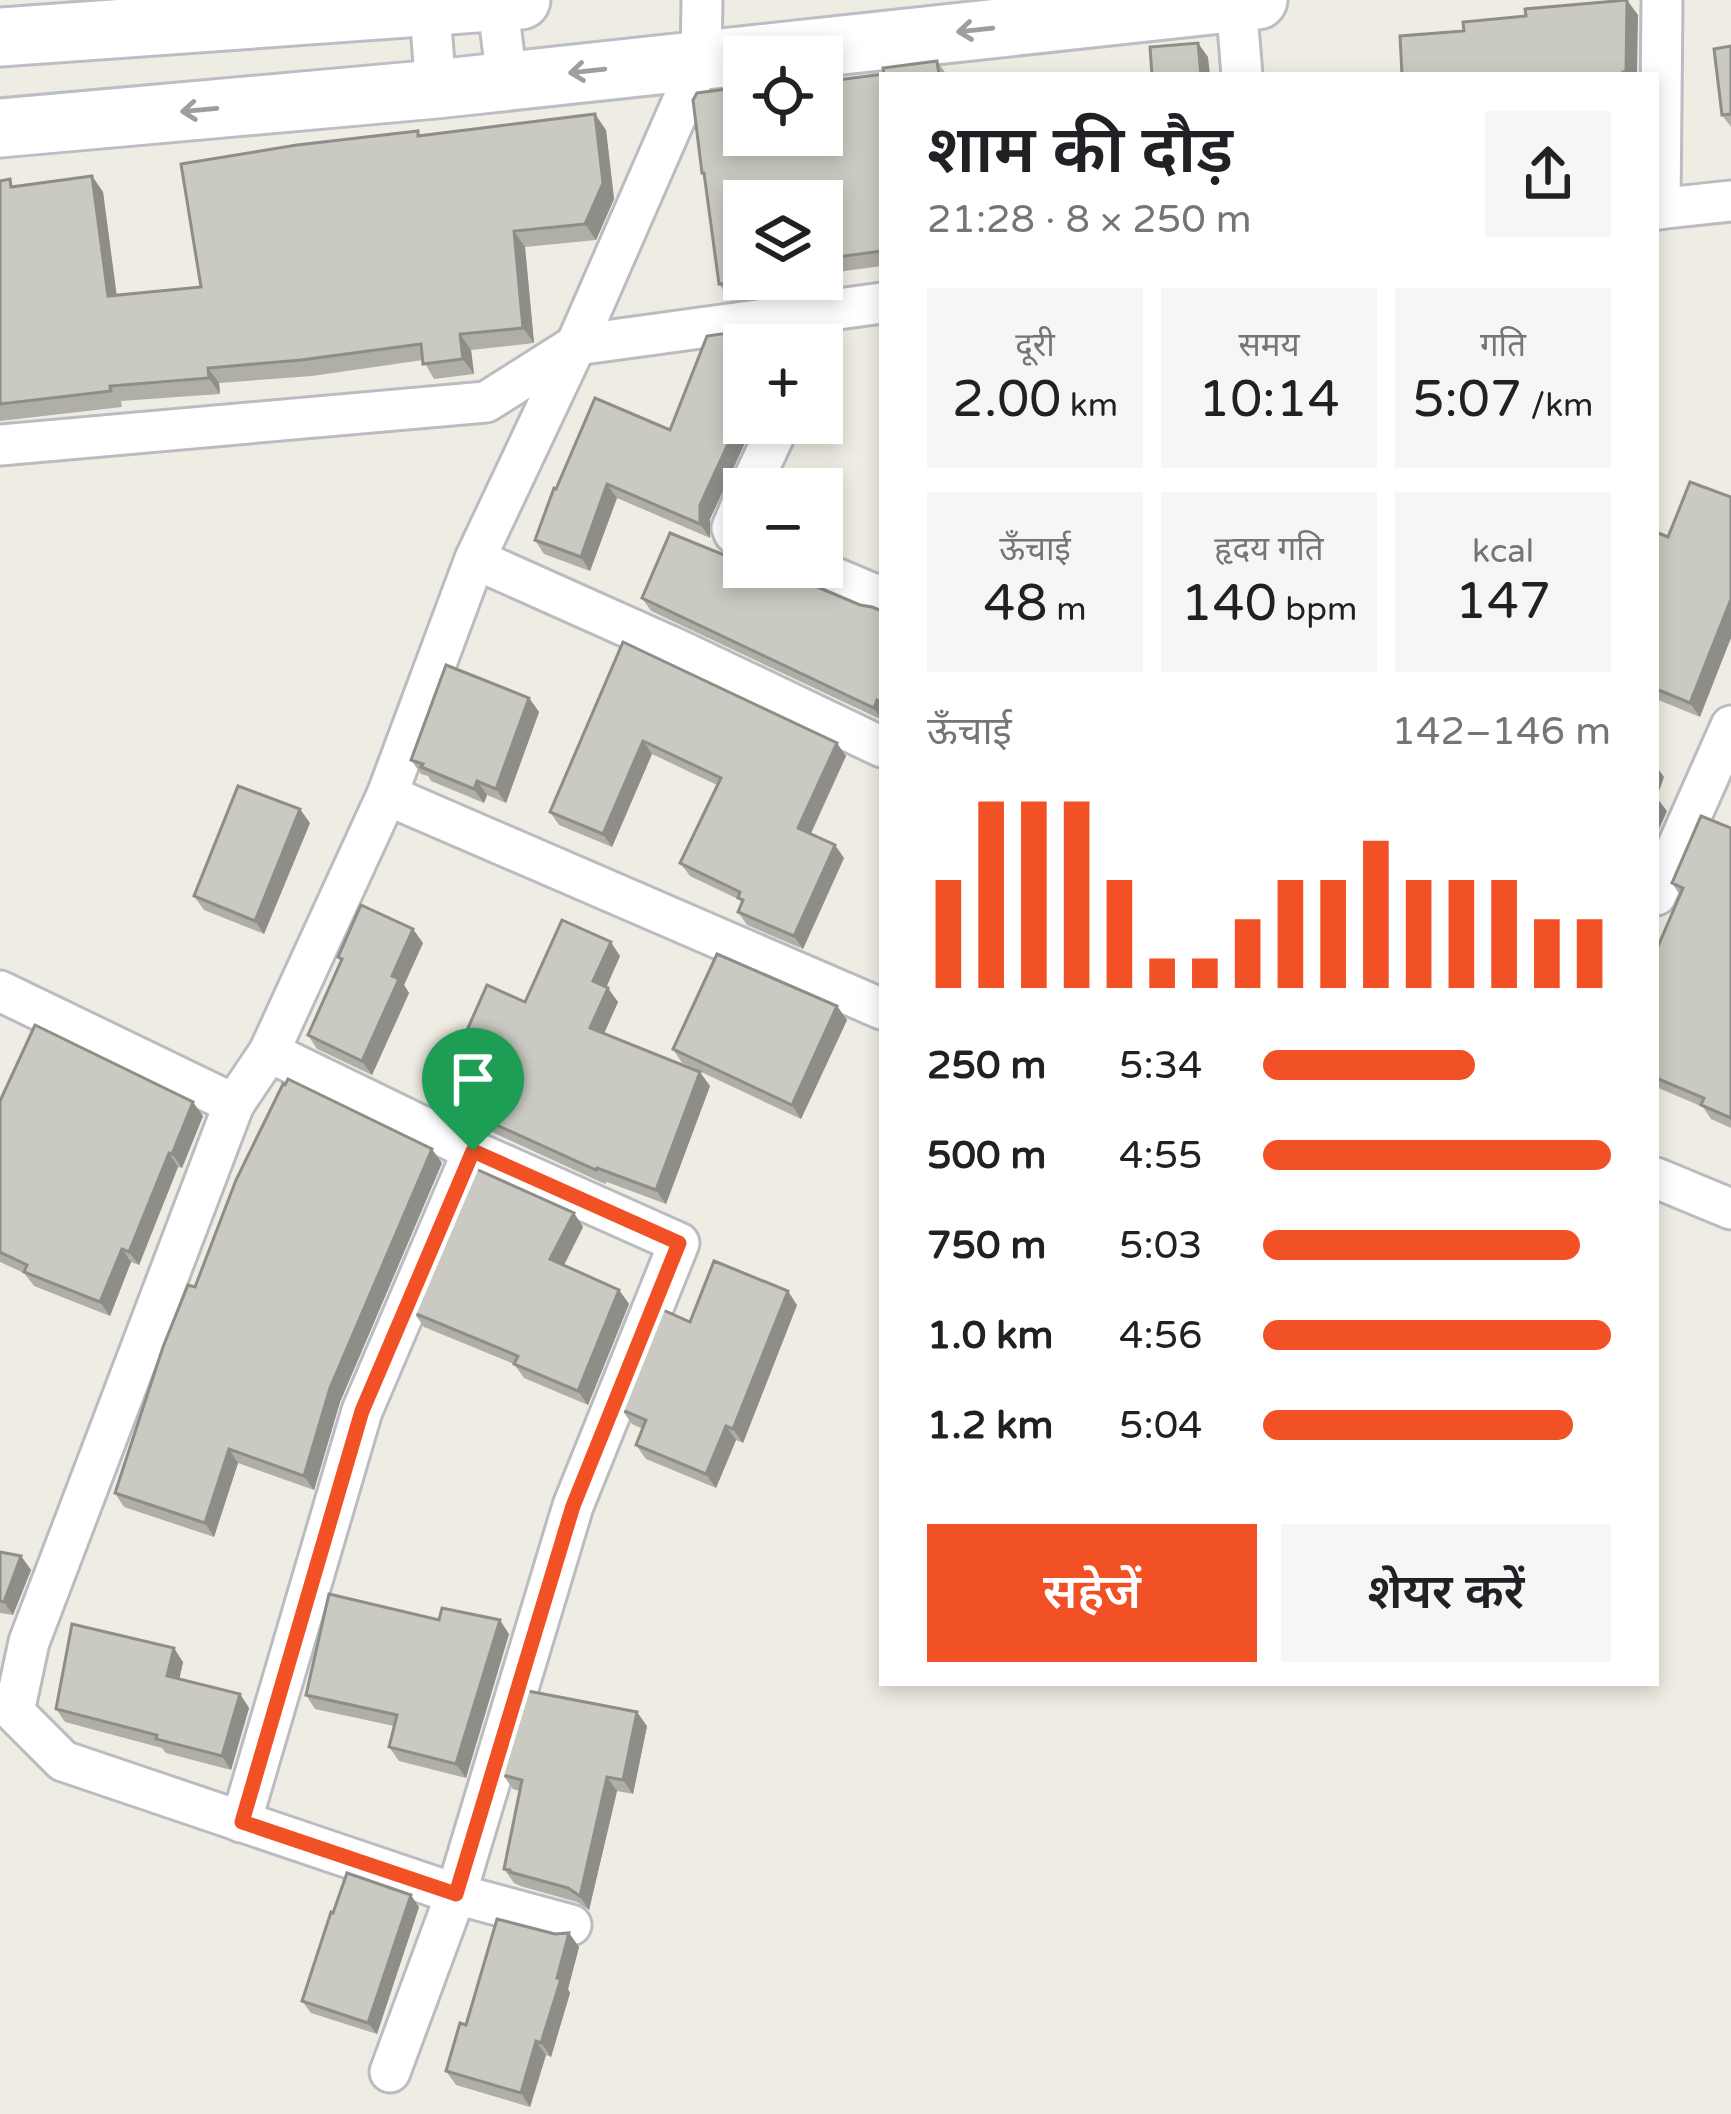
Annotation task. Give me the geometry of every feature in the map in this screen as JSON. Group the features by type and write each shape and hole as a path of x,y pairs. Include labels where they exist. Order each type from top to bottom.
{"street":[{"path":"571,1924 456,1894 63,1761 14,1712 29,1642 234,1104 268,1052 387,795 476,559 701,58 702,0"},
{"path":"1659,157 1662,0"},
{"path":"0,37 505,1 506,80"},
{"path":"0,128 436,89 1031,12 1247,1 1242,72"},
{"path":"429,4 436,89"},
{"path":"1659,209 1727,204"},
{"path":"832,324 879,304"},
{"path":"0,445 486,402 576,344 723,334"},
{"path":"476,559 879,746"},
{"path":"843,581 879,596"},
{"path":"1659,888 1731,725"},
{"path":"387,795 879,1008"},
{"path":"0,991 234,1104"},
{"path":"268,1052 679,1243 573,1506 456,1894 390,2072"},
{"path":"242,1822 362,1411 473,1151"},
{"path":"1659,1179 1731,1209"}],"building":[{"path":"1627,0 1626,72 1402,72 1400,36 1464,31 1463,22 1526,16 1525,9"},
{"path":"1198,43 1201,72 1152,72 1150,47"},
{"path":"1731,46 1731,114 1722,115 1714,49"},
{"path":"937,61 939,72 884,72 883,68"},
{"path":"879,75 879,251 843,256 843,180 723,180 723,284 719,284 693,100 697,93 723,90 723,156 843,156 843,79"},
{"path":"595,114 603,183 585,224 514,231 523,328 460,334 463,359 423,364 421,344 208,368 209,378 110,386 111,391 0,404 0,181 10,179 11,187 92,176 108,296 201,287 181,164 297,145"},
{"path":"723,334 723,444 728,444 700,505 700,524 607,484 581,557 535,540 595,398 670,430 707,336"},
{"path":"1690,482 1731,497 1731,599 1690,703 1659,690 1659,533 1668,537"},
{"path":"670,533 723,554 723,588 820,588 879,610 879,701 874,708 642,598"},
{"path":"623,642 837,743 798,828 835,845 794,936 738,912 743,900 738,898 740,892 680,863 721,778 643,741 603,834 550,812"},
{"path":"446,665 529,698 496,789 477,781 474,789 411,760"},
{"path":"238,786 300,809 255,921 194,896"},
{"path":"1701,816 1731,828 1731,1118 1701,1105 1704,1098 1659,1079 1659,944 1683,888 1672,883"},
{"path":"361,905 413,929 392,976 399,979 362,1061 308,1035"},
{"path":"562,920 611,942 593,981 608,988 590,1028 700,1072 656,1190 596,1170 437,1098 487,985 525,1002"},
{"path":"717,954 837,1006 792,1105 673,1049"},
{"path":"35,1025 193,1102 129,1252 122,1249 100,1302 24,1272 27,1265 0,1252 0,1101"},
{"path":"288,1079 432,1149 330,1388 304,1476 229,1449 205,1523 115,1493 188,1285 195,1287 236,1180"},
{"path":"476,1169 574,1213 550,1259 619,1290 578,1391 514,1364 518,1356 414,1313"},
{"path":"714,1261 788,1291 733,1429 726,1426 706,1474 636,1445 646,1420 622,1410 663,1310 690,1322"},
{"path":"0,1552 21,1556 4,1602 0,1601"},
{"path":"329,1594 439,1620 442,1608 500,1620 456,1764 389,1747 397,1715 306,1695"},
{"path":"72,1624 174,1648 167,1676 240,1694 222,1756 56,1709"},
{"path":"528,1691 637,1712 623,1780 607,1777 580,1896 504,1869 522,1780 503,1775"},
{"path":"347,1873 411,1895 368,2023 302,2001"},
{"path":"497,1919 555,1934 569,1933 557,1978 561,1979 521,2093 446,2071 460,2023 466,2025"}],"route":[{"path":"473,1151 679,1243 573,1506 456,1894 242,1822 362,1411 473,1151"}]}
